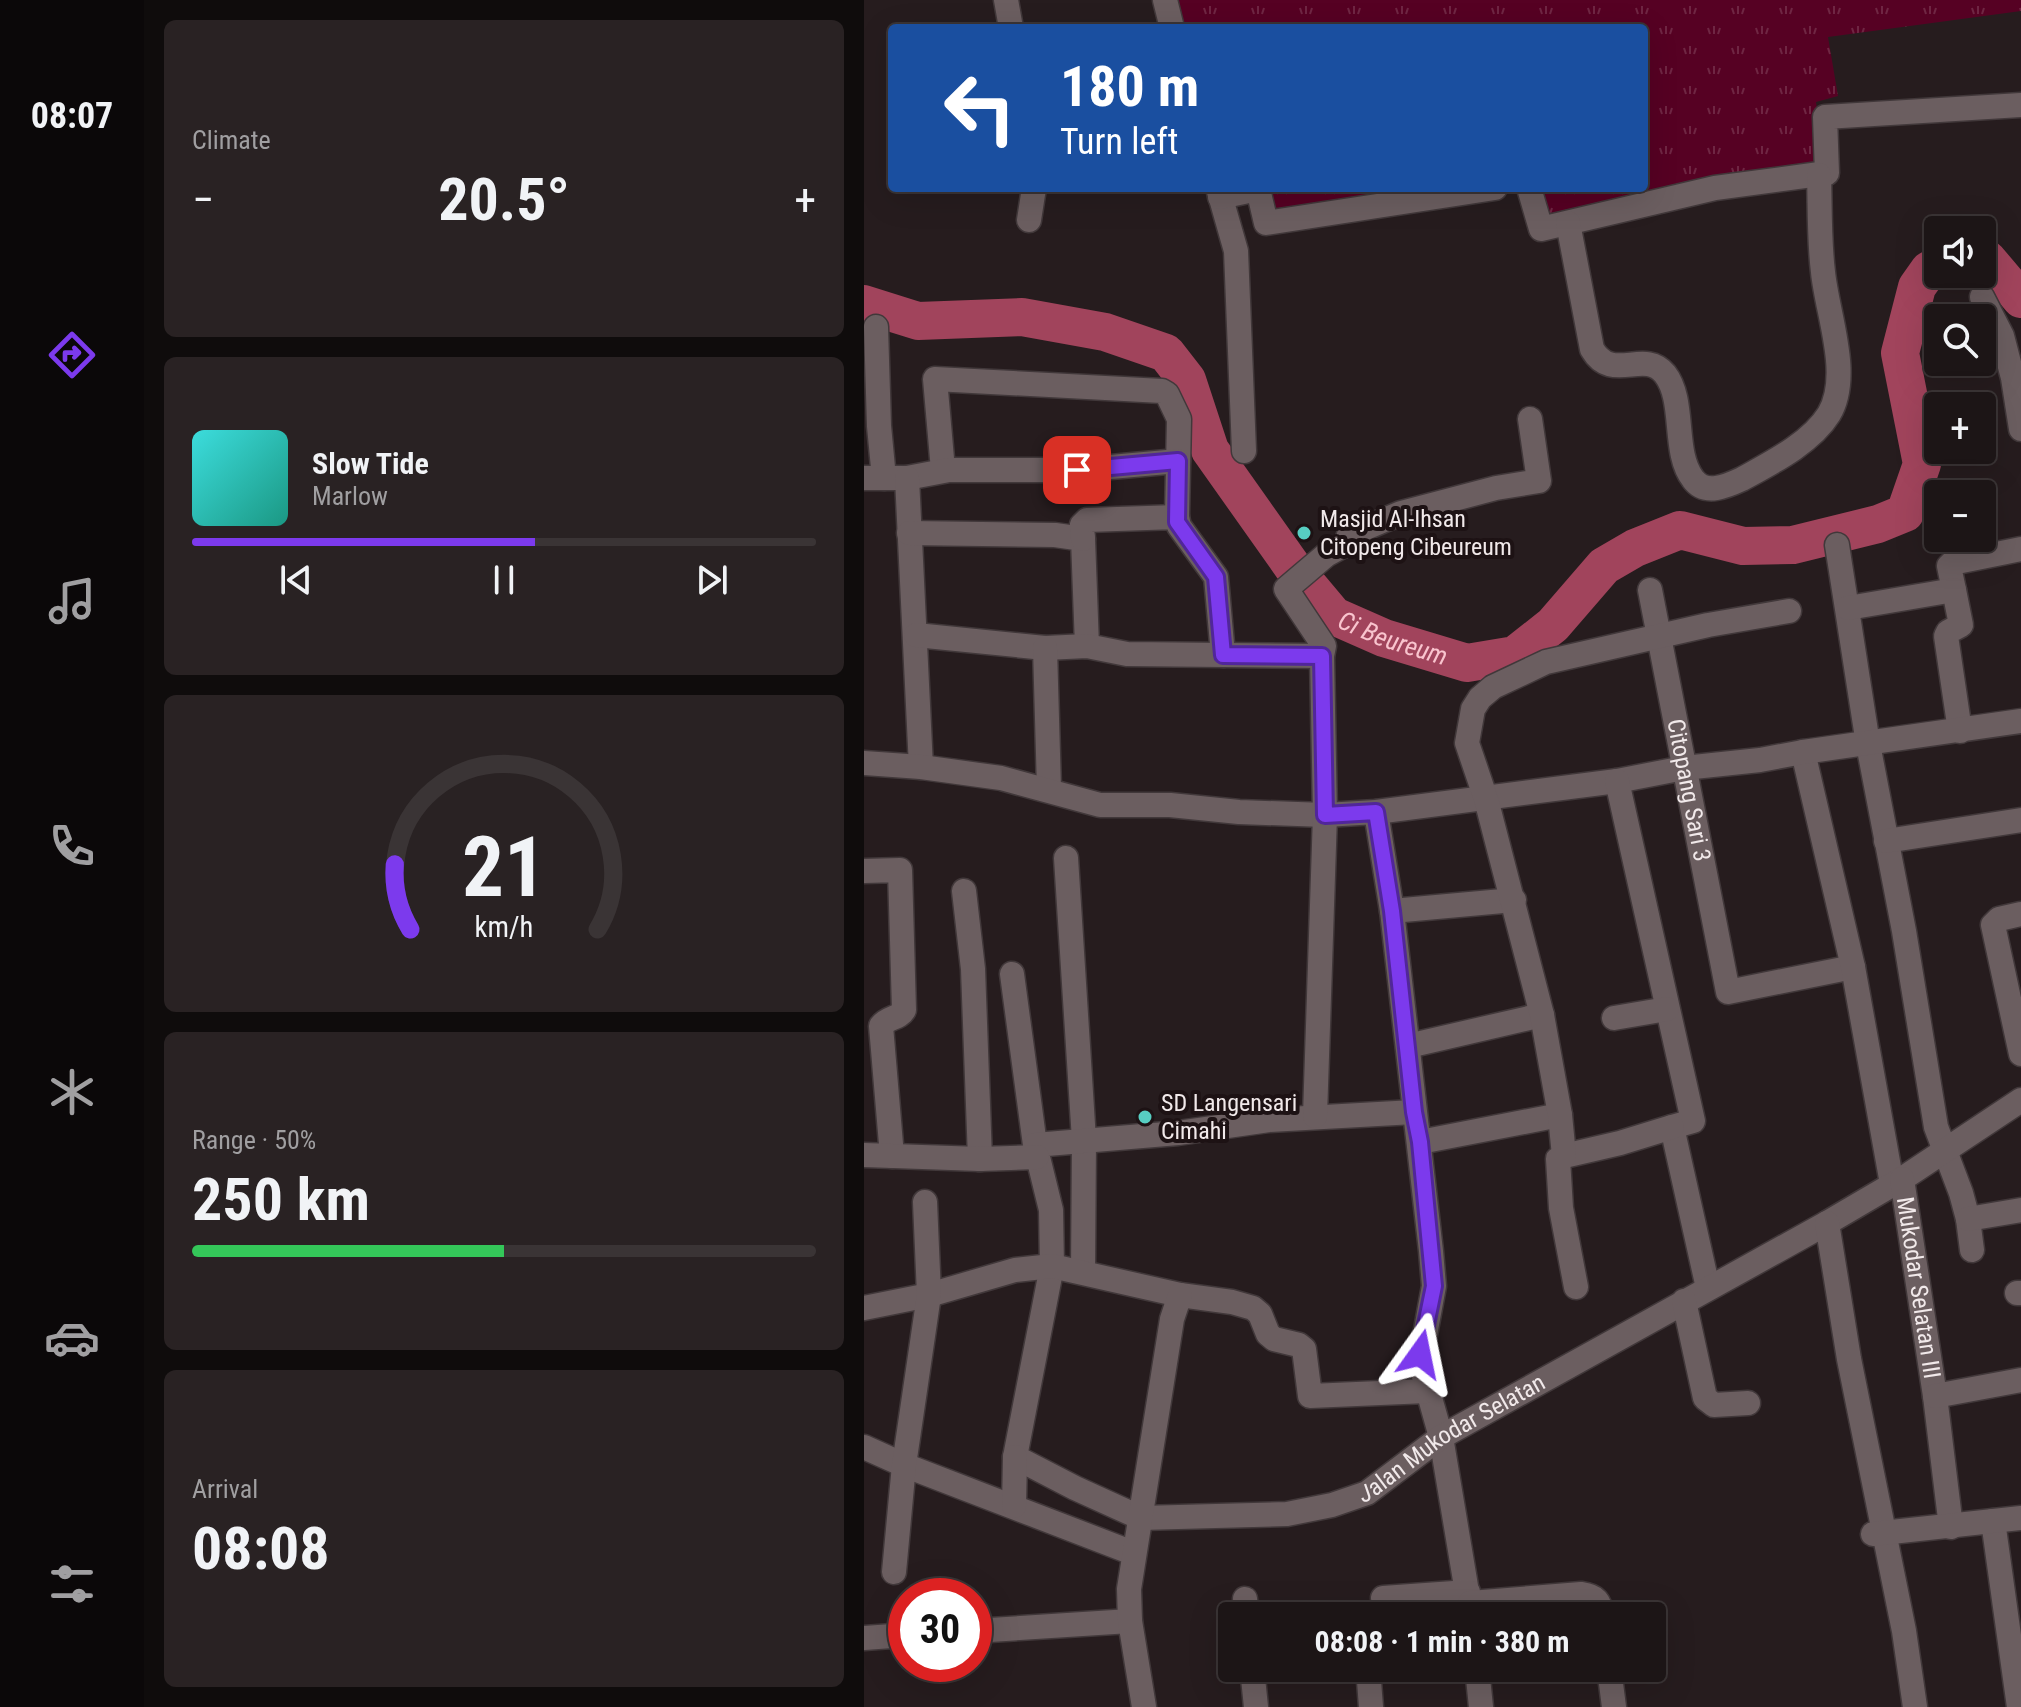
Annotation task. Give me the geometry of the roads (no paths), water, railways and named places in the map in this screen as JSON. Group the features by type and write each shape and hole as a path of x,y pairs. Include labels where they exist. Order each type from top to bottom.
{"street":[{"path":"1006,0 1010,24"},
{"path":"1165,0 1171,24"},
{"path":"1530,192 1541,229 1715,188 1827,173 1825,117 2021,105"},
{"path":"1568,223 1592,349 1599,361 1609,366 1646,364 1658,367 1667,377 1673,392 1685,463 1693,479 1702,487 1720,488 1757,471 1818,429 1836,399 1840,377 1823,272 1819,175"},
{"path":"1029,220 1033,192"},
{"path":"1219,192 1236,251 1244,451"},
{"path":"1259,192 1266,223 1469,192"},
{"path":"1982,297 2002,336 2021,429"},
{"path":"876,327 870,374 885,478 909,533 921,767"},
{"path":"943,470 935,379 1162,391 1167,394 1179,415 1177,517 1179,526 1216,577 1223,655"},
{"path":"1315,1116 1325,815 1324,646 1286,589 1326,555 1346,544 1349,535 1401,513 1496,488 1539,481 1530,419"},
{"path":"885,478 943,470 1077,470 1178,461"},
{"path":"1087,646 1082,525 1087,520 1177,517"},
{"path":"909,533 1055,535 1083,539"},
{"path":"1837,545 1868,744 1904,931 1936,1127 1968,1219 1972,1250"},
{"path":"1960,731 1946,636 1961,625 1950,564 2021,549"},
{"name":"Citopang Sari 3","path":"1650,590 1728,992 1853,967"},
{"path":"1848,608 1954,590"},
{"path":"1564,1156 1542,1015 1514,900 1467,743 1473,709 1493,687 1546,662 1708,625 1789,611"},
{"path":"916,635 1045,648 1087,646 1127,654 1322,656"},
{"path":"1045,648 1049,789"},
{"path":"864,763 1001,778 1100,805 1170,805 1239,812 1325,815 1486,799 2021,721"},
{"name":"Mukodar Selatan III","path":"1803,752 1853,967 1897,1182 1935,1396 1951,1527"},
{"path":"1617,781 1667,1009 1708,1288"},
{"path":"1376,812 1392,911 1434,1286 1420,1354 1441,1437 1470,1602"},
{"path":"1886,841 2021,820"},
{"path":"1066,858 1084,1140 1083,1271"},
{"path":"864,871 900,870 904,1010 900,1016 884,1021 881,1026 892,1156"},
{"path":"964,891 973,969 980,1159"},
{"path":"1392,911 1514,900"},
{"path":"2021,914 1999,919 1993,925 2016,1013 2021,1054"},
{"path":"1012,974 1036,1151 1051,1210 1052,1266 1015,1457 1014,1506"},
{"path":"1614,1018 1667,1009"},
{"path":"1408,1046 1542,1015"},
{"name":"Jalan Mukodar Selatan","path":"1015,1457 1141,1518 1287,1514 1332,1505 1367,1493 1441,1437 1827,1223 1897,1182 2021,1100"},
{"path":"864,1155 980,1159 1084,1140 1178,1133 1315,1116 1414,1112"},
{"path":"1420,1142 1560,1115"},
{"path":"1576,1287 1561,1208 1558,1159 1682,1124"},
{"path":"894,1572 904,1465 929,1295 925,1202"},
{"path":"1968,1219 2021,1210"},
{"path":"1827,1223 1879,1533 1904,1631 1915,1707"},
{"path":"864,1308 929,1295 1015,1270 1052,1266 1253,1308 1260,1314 1268,1334 1274,1339 1304,1349 1310,1396 1427,1391"},
{"path":"1144,1707 1130,1621 1129,1589 1172,1319 1180,1295"},
{"path":"1684,1301 1705,1398 1714,1405 1748,1403"},
{"path":"1935,1396 2021,1380"},
{"path":"864,1447 1133,1553"},
{"path":"1879,1533 2021,1518"},
{"path":"1993,1521 2019,1707"},
{"path":"1492,1602 1581,1594 1592,1595 1599,1602"},
{"path":"1383,1598 1441,1602"},
{"path":"992,1630 1130,1621"},
{"path":"864,1638 888,1636"},
{"path":"1253,1682 1256,1707"},
{"path":"1369,1682 1371,1707"},
{"path":"1478,1682 1481,1707"},
{"path":"1611,1682 1614,1707"}],"waterway":[{"name":"Ci Beureum","path":"1996,270 2021,299"},
{"name":"Ci Beureum","path":"864,304 918,321 1022,317 1105,332 1166,353 1187,380 1210,450 1292,566 1334,616 1384,638 1467,663 1515,655 1553,625 1604,566 1635,548 1680,530 1743,546 1793,545 1878,524 1905,513 1922,464 1900,353 1917,287 1924,277"}],"place":[{"name":"Masjid Al-Ihsan Citopeng Cibeureum","path":"1304,533"},
{"name":"SD Langensari Cimahi","path":"1145,1117"}]}
